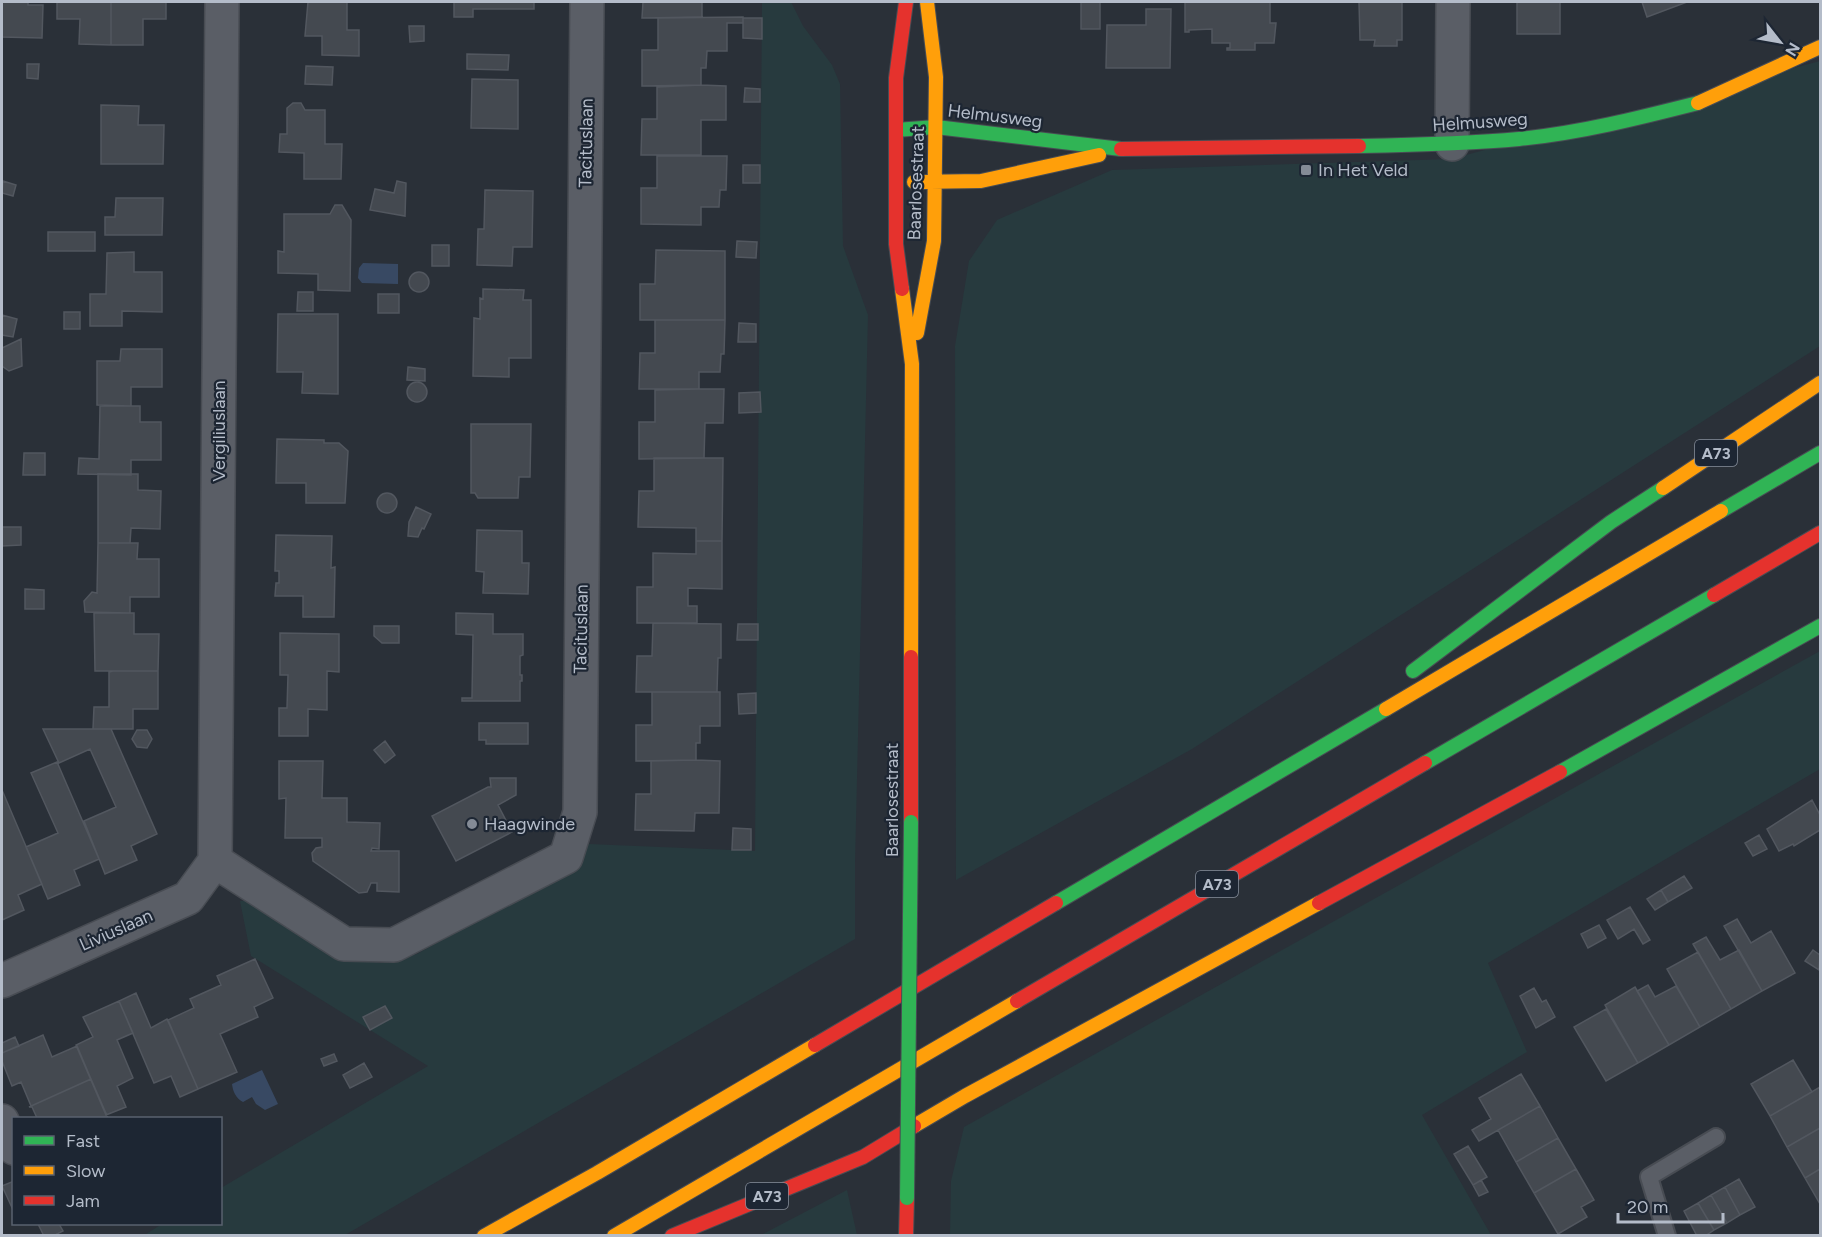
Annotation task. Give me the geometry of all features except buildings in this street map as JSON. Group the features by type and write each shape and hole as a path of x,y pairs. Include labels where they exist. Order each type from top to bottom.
{"main road":[{"name":"Baarlosestraat","path":"906,2 896,78 896,243 912,364 911,822 906,1236"},
{"name":"Baarlosestraat","path":"912,364 934,241 936,77 927,2"},
{"name":"Helmusweg","path":"896,130 936,127 1126,150 1452,144 1521,139 1618,123 1706,101 1821,47"},
{"name":"Helmusweg","path":"897,182 981,181 1126,150"},
{"name":"A73","path":"1403,679 1611,522 1821,383"},
{"path":"484,1236 597,1173 1821,453"},
{"name":"A73","path":"614,1236 1821,533"},
{"name":"A73","path":"672,1236 863,1157 965,1096 1647,725 1821,626"},
{"path":"1290,764 1375,700"}],"street":[{"name":"Vergiliuslaan","path":"215,861 222,2"},
{"name":"Tacituslaan","path":"215,861 344,944 394,945 566,857 580,812 587,2"},
{"path":"1452,2 1452,144"},
{"name":"Liviuslaan","path":"2,981 188,898 215,861"},
{"path":"2,1121 12,1144"}],"lane":[{"path":"1667,1236 1649,1177 1716,1137"}],"green space":[{"path":"762,2 791,2 803,26 832,65 840,84 843,246 868,315 855,939 345,1235 143,1236 160,1225 222,1225 222,1187 428,1066 251,956 240,901 247,901 344,952 380,963 417,954 524,893 567,874 589,844 755,851"},
{"path":"1820,61 1820,346 1192,749 956,880 955,346 969,261 997,220 1112,170 1451,159"},
{"path":"1820,651 1820,769 1488,963 1527,1052 1422,1115 1491,1235 950,1235 951,1181 964,1127"},
{"path":"847,1190 857,1235 761,1235"}],"water":[{"path":"363,263 398,264 398,284 362,283 358,278 359,268"},
{"path":"262,1070 278,1104 265,1110 256,1104 252,1097 243,1102 235,1094 232,1084"}],"traffic: fast":[{"path":"1359,146 1499,141 1542,136 1609,124 1698,103"},
{"path":"896,130 936,127 1121,149"},
{"path":"1721,511 1820,453"},
{"path":"1413,671 1611,522 1663,488"},
{"path":"1425,763 1714,595"},
{"path":"1560,772 1820,626"},
{"path":"1056,903 1386,709"},
{"path":"907,1198 911,822"}],"traffic: slow":[{"path":"917,333 934,241 936,77 927,2"},
{"path":"1698,103 1820,47"},
{"path":"914,182 981,181 1099,155"},
{"path":"902,289 912,364 911,657"},
{"path":"1663,488 1820,383"},
{"path":"1386,709 1721,511"},
{"path":"914,1126 1319,903"},
{"path":"614,1236 1017,1001"},
{"path":"484,1236 597,1173 815,1045"}],"traffic: jam":[{"path":"902,289 896,244 896,78 906,2"},
{"path":"1121,149 1359,146"},
{"path":"1714,595 1820,533"},
{"path":"911,657 911,822"},
{"path":"1017,1001 1425,763"},
{"path":"1319,903 1560,772"},
{"path":"815,1045 1056,903"},
{"path":"672,1236 863,1157 914,1126"},
{"path":"906,1236 907,1198"}],"place":[{"name":"In Het Veld","path":"1306,170"},
{"name":"Haagwinde","path":"472,824"}]}
